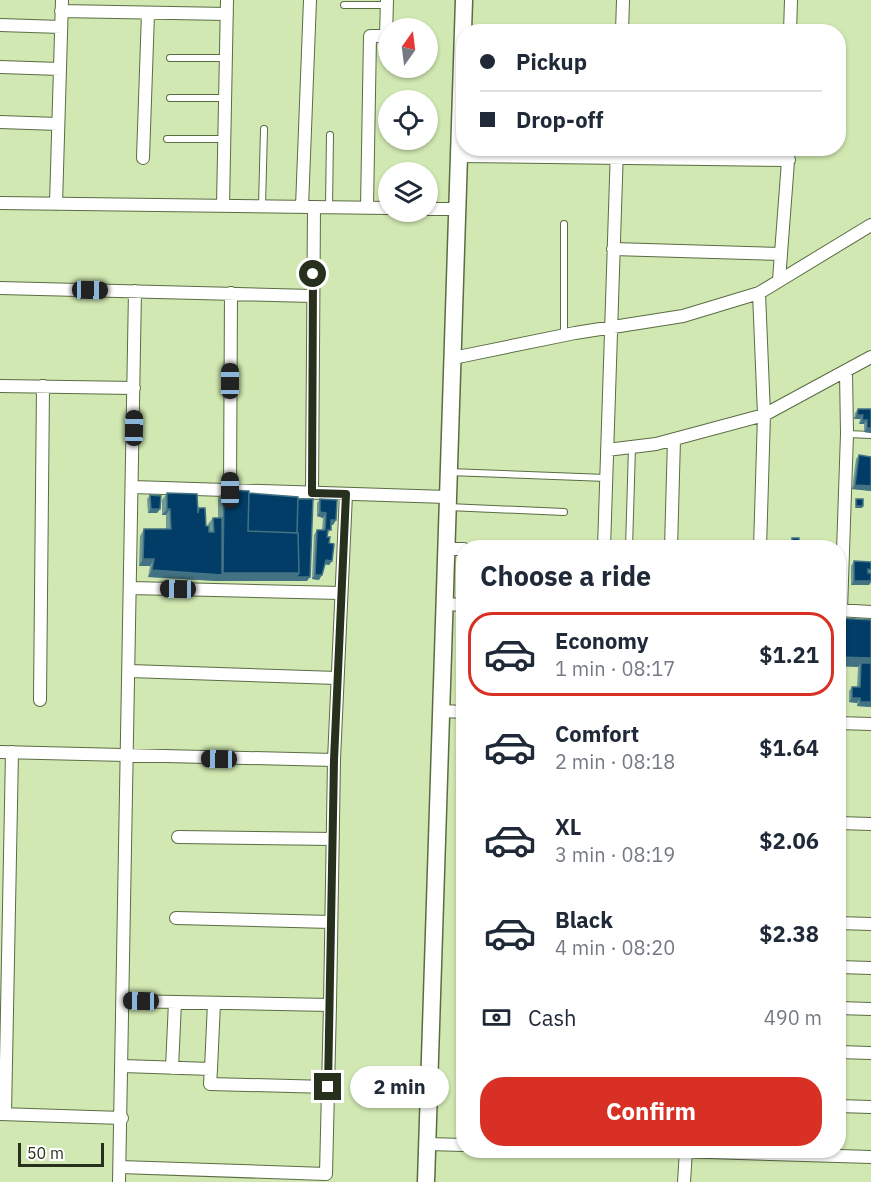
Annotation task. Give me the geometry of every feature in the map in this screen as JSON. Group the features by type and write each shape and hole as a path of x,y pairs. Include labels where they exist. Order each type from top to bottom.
{"street":[{"path":"223,206 227,0"},
{"path":"310,0 308,207 312,296 312,493"},
{"path":"464,24 465,0"},
{"path":"622,24 623,0"},
{"path":"790,24 791,0"},
{"path":"367,208 370,36 386,36 387,3"},
{"path":"56,204 61,5 148,13 227,14"},
{"path":"143,158 148,13"},
{"path":"0,25 61,27"},
{"path":"0,67 60,69"},
{"path":"0,122 58,124"},
{"path":"426,1182 459,156"},
{"path":"604,540 609,327 617,156"},
{"path":"779,280 789,156"},
{"path":"0,203 378,208"},
{"path":"438,208 458,209"},
{"path":"453,358 564,335 683,316 759,293 871,225"},
{"path":"613,249 781,254"},
{"path":"0,288 312,296"},
{"path":"119,1182 123,1066 135,291"},
{"path":"230,490 231,293"},
{"path":"759,293 764,415 760,540"},
{"path":"608,450 674,439 764,415 871,357"},
{"path":"843,540 847,434 846,372"},
{"path":"0,386 134,388"},
{"path":"40,700 42,386"},
{"path":"671,540 674,439"},
{"path":"133,487 346,494 447,502"},
{"path":"120,1167 326,1174 334,760 346,494"},
{"path":"446,549 456,549"},
{"path":"131,588 341,592"},
{"path":"445,604 456,605"},
{"path":"846,610 871,612"},
{"path":"130,671 337,678"},
{"path":"441,711 456,712"},
{"path":"846,723 871,724"},
{"path":"122,1118 2,1114 6,752 128,757 334,760"},
{"path":"846,823 871,824"},
{"path":"177,837 333,839"},
{"path":"176,918 331,922"},
{"path":"846,923 871,924"},
{"path":"846,967 871,968"},
{"path":"124,1001 330,1005"},
{"path":"172,1068 175,1002"},
{"path":"214,1003 210,1084 328,1087"},
{"path":"846,1008 871,1009"},
{"path":"846,1052 871,1053"},
{"path":"123,1066 211,1069"},
{"path":"846,1106 871,1107"},
{"path":"427,1144 456,1145"},
{"path":"846,1156 871,1157"},
{"path":"684,1182 686,1158"}],"lane":[{"path":"344,5 387,3"},
{"path":"170,58 226,58"},
{"path":"170,98 225,98"},
{"path":"262,207 264,129"},
{"path":"329,207 330,135"},
{"path":"167,139 225,139"},
{"path":"564,224 564,335"},
{"path":"847,434 871,435"},
{"path":"629,540 632,447"},
{"path":"448,472 606,478"},
{"path":"447,502 564,512"}],"shaded area":[{"path":"0,0 871,0 871,1182 0,1182"}],"building":[{"path":"858,409 871,409 871,428 867,428 867,420 862,420 863,415 857,415"},
{"path":"859,455 871,457 871,486 855,485"},
{"path":"224,490 249,491 248,531 298,533 299,573 223,573"},
{"path":"167,493 197,494 198,513 199,508 205,508 206,526 209,526 209,532 214,532 213,518 222,518 222,575 152,570 154,559 143,559 144,529 171,529"},
{"path":"249,493 298,497 297,533 248,531"},
{"path":"150,495 161,496 160,509 151,509"},
{"path":"298,499 313,499 310,577 296,577 299,573"},
{"path":"320,499 337,500 336,520 331,520 331,530 328,530 327,537 330,537 329,543 334,544 332,561 326,560 322,575 315,575 317,530 325,530 326,513 320,512"},
{"path":"856,499 863,499 863,506 856,506"},
{"path":"854,561 871,562 871,570 868,569 868,573 871,573 871,581 854,581"},
{"path":"846,618 871,620 871,658 846,657"},
{"path":"861,663 871,663 871,702 860,702 860,698 852,698 852,687 860,687"}],"route":[{"path":"313,274 312,493 346,494 334,760 328,1087"}]}
